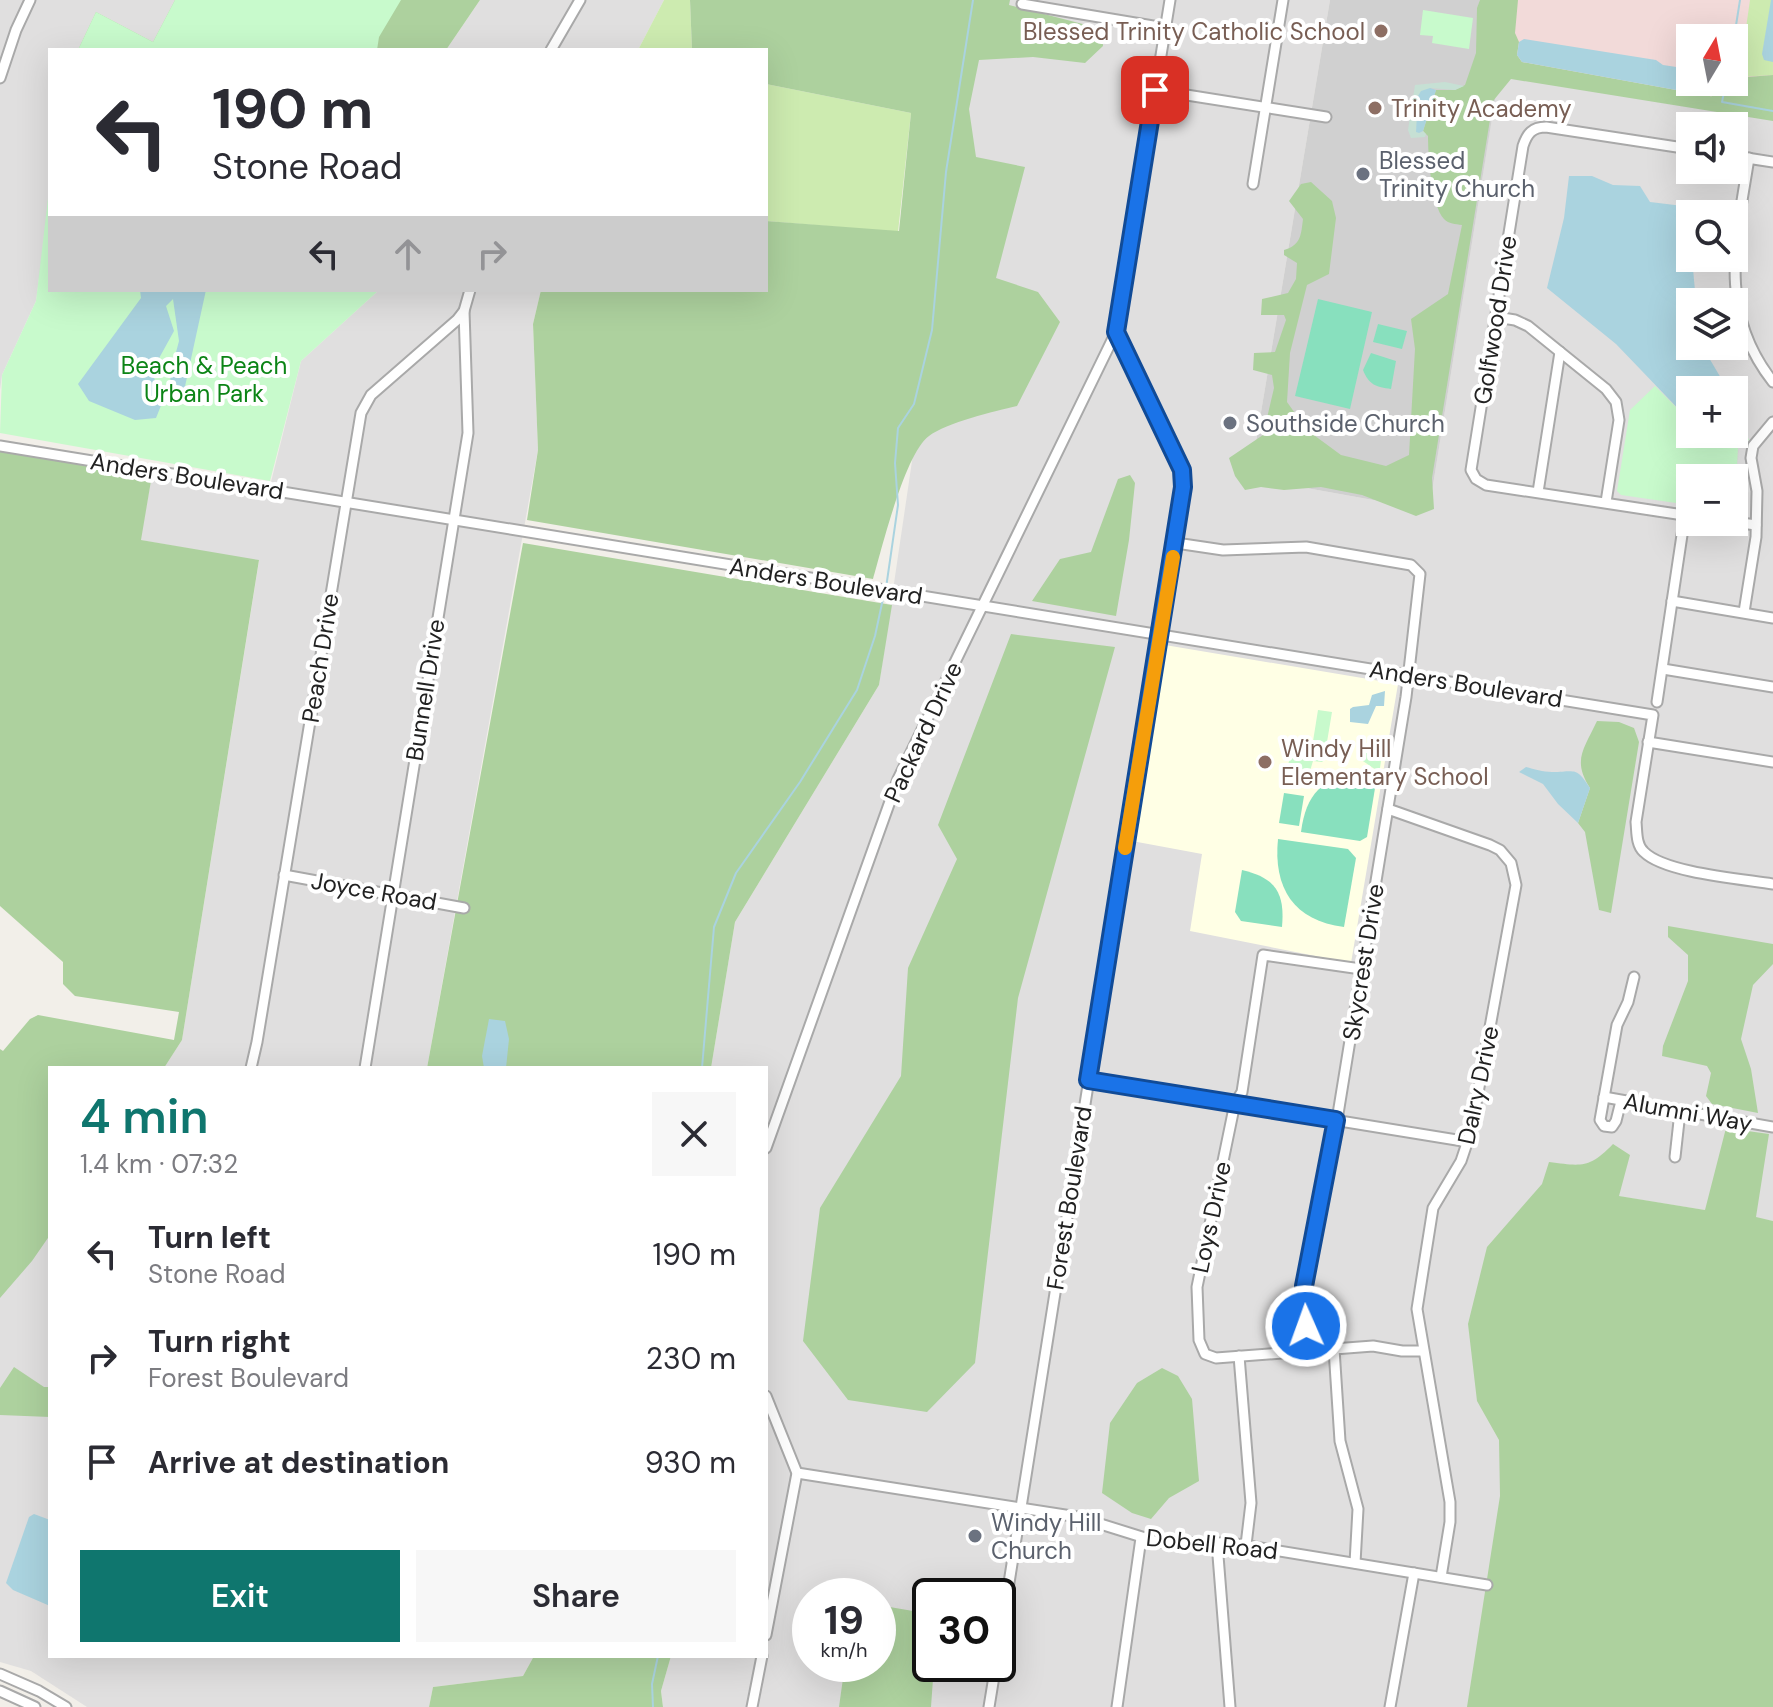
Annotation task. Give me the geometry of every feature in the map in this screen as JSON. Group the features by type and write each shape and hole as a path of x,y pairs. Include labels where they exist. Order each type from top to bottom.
{"street":[{"path":"0,78 30,0"},
{"path":"552,48 580,0"},
{"path":"1116,332 1170,0"},
{"path":"1253,184 1283,0"},
{"path":"1022,4 1165,28"},
{"path":"1155,90 1326,117"},
{"name":"Golfwood Drive","path":"1538,492 1486,485 1472,476 1523,146 1529,133 1546,127 1676,147"},
{"path":"1773,162 1749,158 1735,247 1734,285 1746,336 1773,382"},
{"name":"Peach Drive","path":"251,1066 345,503 365,403 448,330 464,311 469,292"},
{"name":"Bunnell Drive","path":"365,1066 469,416 464,311"},
{"path":"1496,317 1522,322 1606,389 1619,410 1606,502"},
{"name":"Forest Boulevard","path":"1009,1578 1183,487 1182,470 1116,332"},
{"name":"Packard Drive","path":"768,1142 898,779 1116,332"},
{"path":"1560,352 1538,492 1676,513"},
{"path":"1744,612 1756,537 1757,491 1751,458 1753,446 1773,422"},
{"name":"Anders Boulevard","path":"0,446 1653,715 1648,742"},
{"path":"1748,524 1756,525"},
{"path":"1657,702 1684,536"},
{"name":"Skycrest Drive","path":"1176,543 1223,550 1306,547 1403,563 1415,567 1420,574 1406,697 1388,809 1336,1120 1303,1294 1308,1349"},
{"path":"1672,601 1773,618"},
{"path":"1663,669 1773,687"},
{"path":"1773,762 1648,742 1636,822 1644,853 1669,867 1773,884"},
{"name":"Dalry Drive","path":"1388,809 1490,845 1504,854 1516,875 1469,1142 1431,1216 1417,1309 1450,1502 1441,1577"},
{"name":"Joyce Road","path":"284,875 464,908"},
{"name":"Loys Drive","path":"1239,1356 1209,1357 1202,1351 1197,1287 1235,1103 1242,1092 1263,955 1361,969"},
{"path":"1621,1101 1612,1127 1604,1126 1600,1120 1617,1025 1628,1002 1634,977"},
{"path":"1088,1080 1469,1142"},
{"name":"Alumni Way","path":"1604,1097 1773,1127"},
{"path":"1675,1157 1680,1112"},
{"path":"1246,1545 1251,1503 1239,1356 1380,1346 1402,1351 1423,1351"},
{"path":"1334,1349 1340,1441 1358,1509 1355,1563"},
{"path":"768,1401 797,1473 768,1625"},
{"name":"Dobell Road","path":"797,1473 1091,1520 1141,1538 1173,1543 1246,1545 1487,1585"},
{"path":"1117,1707 1141,1538"},
{"path":"1217,1543 1230,1707"},
{"path":"1390,1707 1414,1573"},
{"path":"752,1707 762,1658"},
{"path":"0,1674 66,1707"},
{"path":"989,1707 993,1682"},
{"path":"0,1691 35,1707"}],"shaded area":[{"path":"0,0 175,0 153,42 96,12 79,48 48,48 48,203 36,301 2,375 0,390"},
{"path":"480,0 664,0 639,48 447,48"},
{"path":"980,0 1330,0 1250,478 1429,510 1500,67 1773,115 1773,1221 1542,1184 1479,1707 663,1707 661,1691 670,1658 768,1658 768,1066 711,1066 735,922 879,685"},
{"path":"1330,0 1511,0 1429,510 1250,478"},
{"path":"1511,0 1773,0 1773,115 1500,67"},
{"path":"1445,82 1464,86 1455,90 1430,88 1419,133 1423,131 1425,137 1411,138 1408,130 1415,85"},
{"path":"377,292 541,292 533,324 538,450 427,1066 165,1066 182,1040 259,561 140,540 152,475 268,494 301,361"},
{"path":"1739,449 1747,450 1745,464 1738,464"},
{"name":"Windy Hill Elementary School","path":"1165,645 1398,684 1351,963 1190,931 1202,854 1132,841"},
{"path":"0,1181 48,1190 48,1658 533,1658 523,1676 433,1687 429,1707 87,1707 31,1671 0,1662"}],"green space":[{"path":"175,0 480,0 447,48 79,48 96,12 153,42"},
{"path":"175,0 401,0 379,37 377,48 79,48 96,12 153,42"},
{"path":"664,0 690,0 692,48 639,48"},
{"path":"690,0 1010,0 1009,5 1102,29 1103,46 1085,63 1033,57 979,60 969,109 976,157 1025,167 996,278 1038,292 1060,322 1017,406 937,431 920,446 895,502 873,579 527,520 538,450 533,324 541,292 768,292 768,221 899,231 911,113 768,84 768,48 692,48"},
{"path":"1480,0 1518,0 1515,33 1519,42 1517,55 1522,62 1676,90 1676,96 1748,96 1748,77 1773,75 1773,121 1748,117 1748,112 1717,112 1511,79 1493,101 1432,478 1434,509 1416,516 1362,495 1321,487 1245,490 1235,476 1229,458 1263,435 1274,388 1272,375 1253,370 1254,353 1275,352 1286,320 1284,315 1261,315 1262,299 1288,293 1296,279 1297,263 1284,255 1284,250 1294,245 1301,235 1303,219 1289,201 1301,184 1311,182 1332,201 1336,218 1329,274 1307,285 1290,353 1287,402 1307,430 1341,455 1386,466 1409,455 1415,349 1411,319 1448,294 1462,225 1444,219 1436,203 1428,136 1423,131 1436,90 1455,90 1465,85 1476,53"},
{"path":"1750,0 1773,0 1773,75 1748,76 1747,24"},
{"path":"1423,10 1473,18 1469,49 1432,43 1433,36 1420,35"},
{"path":"768,84 911,113 898,232 768,221"},
{"name":"Beach & Peach Urban Park","path":"48,198 48,292 377,292 301,361 270,481 0,433 2,375 36,301"},
{"path":"1318,299 1372,312 1350,409 1295,396"},
{"path":"1378,324 1407,331 1402,349 1373,342"},
{"path":"1371,353 1396,361 1391,389 1374,384 1365,375 1363,370"},
{"path":"1655,386 1676,407 1676,448 1738,448 1737,464 1676,464 1676,503 1621,495 1617,491 1630,410"},
{"path":"0,451 152,475 141,540 259,560 182,1040 165,1066 48,1066 48,1238 0,1298 0,1049 3,1051 30,1019 38,1015 174,1040 179,1012 75,996 63,984 63,962 0,906"},
{"path":"1130,475 1135,483 1116,616 1032,601 1060,559 1091,552 1118,479"},
{"path":"523,543 892,605 879,685 735,922 711,1066 427,1066"},
{"path":"1011,634 1115,647 1018,998 975,1363 927,1412 848,1400 803,1341 820,1208 901,1076 908,968 957,859 938,825"},
{"path":"1318,710 1332,712 1324,760 1313,761 1307,781 1284,778 1290,758 1310,760"},
{"path":"1597,721 1619,722 1634,728 1639,742 1611,913 1599,910 1585,832 1578,823 1590,788 1582,770 1582,754"},
{"path":"1376,741 1383,746 1380,768 1376,770 1360,759 1359,754 1371,748"},
{"path":"1361,772 1377,776 1367,837 1360,841 1301,832 1307,807 1318,790 1336,778"},
{"path":"1284,793 1304,796 1299,826 1279,823"},
{"path":"1278,839 1348,849 1356,858 1344,927 1312,918 1290,899 1279,873"},
{"path":"1242,870 1263,878 1276,889 1282,905 1282,927 1241,921 1235,912"},
{"path":"1668,926 1773,944 1773,964 1753,985 1741,1039 1751,1069 1758,1113 1712,1104 1706,1096 1711,1073 1707,1066 1662,1056 1688,981 1688,955 1668,937"},
{"path":"1726,1128 1769,1134 1756,1217 1773,1221 1773,1707 1467,1707 1500,1496 1499,1440 1477,1401 1468,1324 1487,1247 1542,1184 1549,1162 1584,1164 1597,1158 1613,1144 1630,1155 1619,1196 1705,1210"},
{"path":"14,1367 48,1387 48,1417 0,1415 0,1388"},
{"path":"1162,1368 1178,1376 1192,1399 1199,1481 1169,1498 1151,1519 1132,1513 1102,1493 1110,1423 1137,1383"},
{"path":"896,1608 912,1611 912,1682 933,1682 931,1707 839,1707 842,1682 896,1682"},
{"path":"533,1658 670,1658 661,1691 663,1707 429,1707 433,1687 523,1676"}],"water":[{"path":"1771,0 1773,62 1764,60 1762,54"},
{"path":"1524,39 1656,60 1663,65 1676,67 1676,90 1522,62 1517,55 1519,42"},
{"path":"1436,90 1423,131 1419,133 1416,132 1418,96 1421,91"},
{"path":"1569,176 1592,176 1613,185 1640,186 1650,202 1676,205 1676,272 1693,272 1695,288 1676,288 1676,360 1710,360 1720,376 1676,376 1676,406 1616,344 1547,288 1564,218"},
{"path":"140,292 206,292 184,391 172,394 170,375 179,341 173,299 166,306 174,331 152,371 162,403 156,418 135,420 89,401 78,384 141,298"},
{"path":"1385,691 1384,706 1376,706 1368,724 1350,722 1350,709 1369,705 1372,695"},
{"path":"1526,767 1549,772 1574,772 1581,776 1590,788 1578,823 1543,784 1519,772"},
{"path":"489,1019 505,1021 509,1039 506,1066 484,1066 482,1056"},
{"path":"34,1514 48,1519 48,1605 13,1590 6,1583 29,1517"}],"waterway":[{"path":"886,588 898,505 895,463 898,428 914,404 932,330 946,172 973,0"},
{"path":"1736,24 1740,0"},
{"path":"1723,96 1722,102 1773,111"},
{"path":"702,1066 714,927 736,873 800,782 857,690 875,636 884,594"},
{"path":"653,1707 652,1684 658,1658"}],"slow traffic":[{"path":"1125,848 1173,557"}],"place":[{"name":"Blessed Trinity Catholic School","path":"1381,31"},
{"name":"Trinity Academy","path":"1375,108"},
{"name":"Blessed Trinity Church","path":"1363,174"},
{"name":"Southside Church","path":"1230,423"},
{"name":"Windy Hill Elementary School","path":"1265,762"},
{"name":"Windy Hill Church","path":"975,1536"}],"route":[{"path":"1155,90 1116,332 1184,479 1088,1080 1336,1120 1304,1286 1306,1326"}]}
